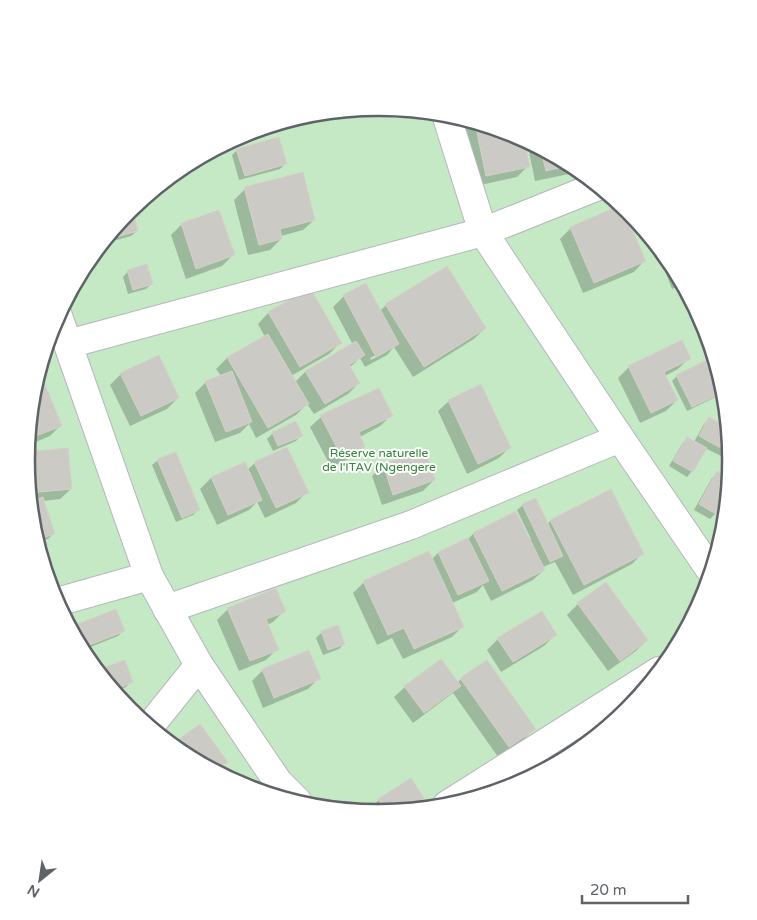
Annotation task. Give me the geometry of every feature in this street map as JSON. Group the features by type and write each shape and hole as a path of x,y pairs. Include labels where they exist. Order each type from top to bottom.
{"street":[{"path":"449,124 483,232 620,438 708,556"},
{"path":"68,344 483,232 590,189"},
{"path":"62,327 149,576 199,665 278,782 286,791"},
{"path":"167,608 411,525 620,438"},
{"path":"65,600 149,576"},
{"path":"155,720 199,665"},
{"path":"471,791 639,684"}],"green space":[{"name":"Réserve naturelle de l'ITAV (Ngengere","path":"378,116 423,119 467,128 530,152 588,187 621,217 651,251 687,308 704,350 710,371 719,415 722,460 719,505 704,570 687,612 676,632 637,686 588,733 530,768 467,792 423,801 401,803 378,804 334,801 290,792 227,768 169,733 136,703 106,669 70,612 53,570 47,549 38,505 36,482 35,460 38,415 53,350 70,308 81,288 120,234 169,187 227,152 290,128 334,119 356,117"}],"building":[{"path":"477,131 526,150 530,167 486,176"},
{"path":"279,137 287,164 245,176 236,149"},
{"path":"543,159 559,168 546,171"},
{"path":"303,172 315,220 280,229 282,239 259,245 244,187"},
{"path":"612,209 631,228 646,261 594,283 570,227"},
{"path":"219,210 235,255 196,269 181,223"},
{"path":"135,218 138,231 118,237"},
{"path":"147,264 153,284 133,290 127,270"},
{"path":"447,266 486,328 424,367 385,304"},
{"path":"366,283 399,344 376,357 343,295"},
{"path":"310,288 342,343 300,367 268,312"},
{"path":"268,334 309,404 268,428 227,357"},
{"path":"682,340 691,359 664,372 678,400 651,413 628,366"},
{"path":"356,341 365,355 349,365 360,383 325,404 305,371"},
{"path":"159,355 179,398 141,416 120,373"},
{"path":"707,360 716,396 692,407 676,375"},
{"path":"232,371 252,422 226,432 205,381"},
{"path":"44,383 62,426 36,436"},
{"path":"481,384 511,448 478,464 448,400"},
{"path":"379,388 393,416 359,432 365,447 342,457 320,415"},
{"path":"709,417 720,423 721,448 699,436"},
{"path":"296,421 303,436 278,446 272,432"},
{"path":"687,437 707,448 693,472 673,461"},
{"path":"287,447 309,493 276,508 254,462"},
{"path":"68,448 72,489 37,492 35,451"},
{"path":"425,450 435,480 393,495 383,464"},
{"path":"176,452 200,510 182,518 157,459"},
{"path":"245,462 262,500 228,515 211,477"},
{"path":"717,471 721,474 719,505 716,514 699,504"},
{"path":"611,489 644,554 584,585 550,520"},
{"path":"43,497 55,534 44,537 37,499"},
{"path":"536,498 563,556 550,562 522,504"},
{"path":"516,511 545,570 502,591 473,533"},
{"path":"468,538 489,581 458,595 438,552"},
{"path":"429,551 464,627 414,649 404,628 388,635 363,581"},
{"path":"606,582 648,640 620,661 577,603"},
{"path":"276,588 286,612 266,619 279,650 250,661 227,608"},
{"path":"116,609 125,631 89,645 77,624"},
{"path":"542,611 557,635 513,662 497,638"},
{"path":"338,625 345,644 328,650 321,631"},
{"path":"309,650 321,679 274,698 262,669"},
{"path":"441,659 461,686 424,713 404,686"},
{"path":"125,660 133,682 121,687 105,667"},
{"path":"487,660 536,729 509,747 460,678"},
{"path":"200,724 228,762 223,766 178,739"},
{"path":"411,778 424,798 419,801 381,804 378,799"}]}
